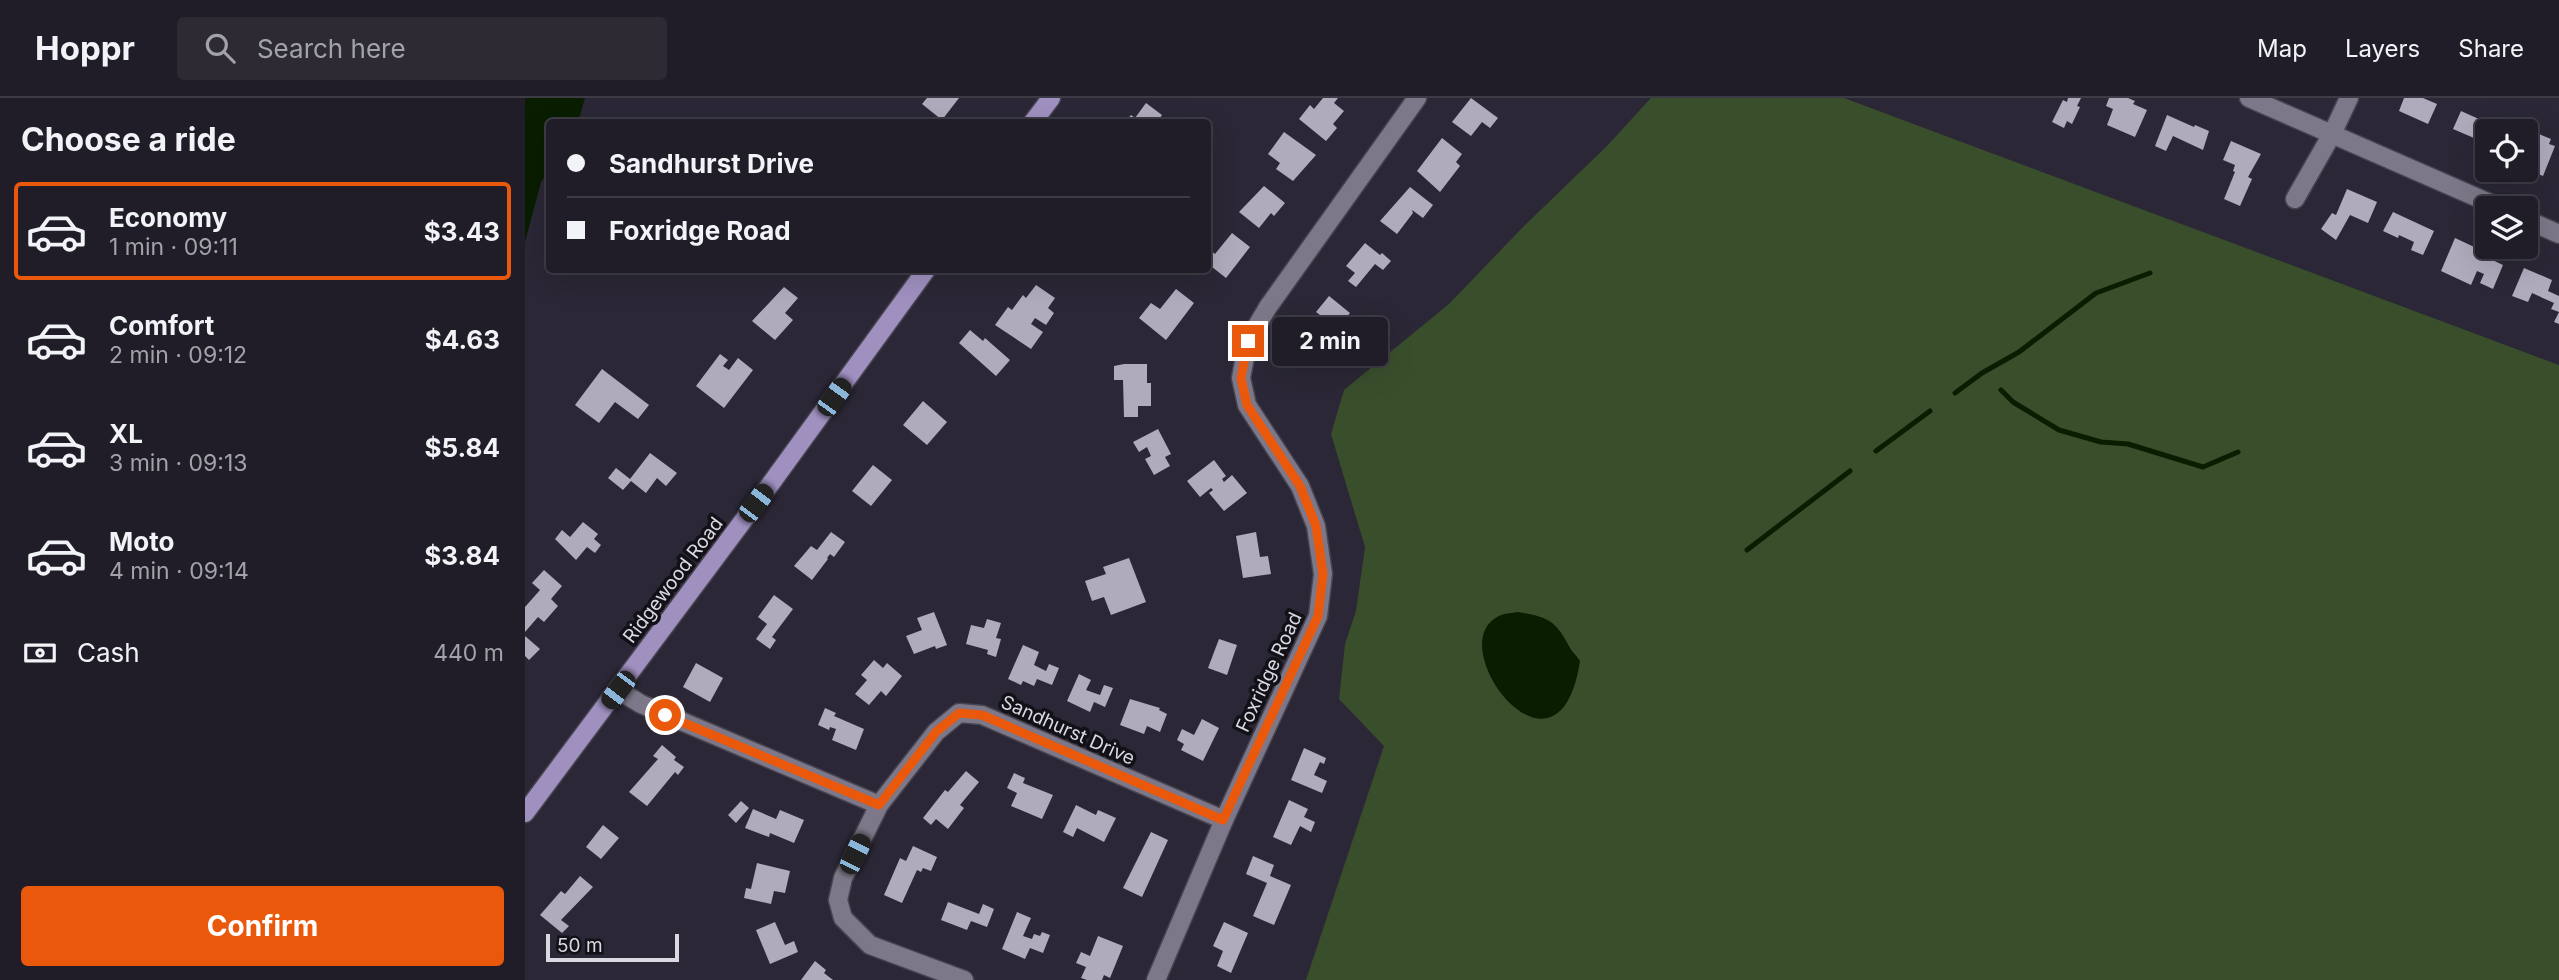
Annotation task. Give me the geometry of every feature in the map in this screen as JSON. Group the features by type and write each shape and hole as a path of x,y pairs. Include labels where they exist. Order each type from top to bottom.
{"main road":[{"path":"1035,119 1051,98"},
{"name":"Ridgewood Road","path":"525,813 924,273"}],"street":[{"name":"Foxridge Road","path":"1156,980 1223,820 1318,616 1323,574 1316,526 1300,486 1247,405 1241,378 1248,341 1268,307 1417,98"},
{"path":"2249,98 2475,197"},
{"path":"2295,199 2349,98"},
{"path":"2538,225 2559,234"},
{"path":"618,690 641,705 879,805 843,878 838,900 843,918 870,945 964,980"},
{"name":"Sandhurst Drive","path":"879,805 936,732 959,713 982,715 1223,820"}],"shaded area":[{"path":"525,98 585,98 579,119 546,119 546,175 541,182 525,242"},
{"path":"1651,98 1844,98 2559,365 2559,980 1306,980 1384,746 1339,699 1345,644 1356,611 1365,547 1331,434 1344,390 1449,304 1523,227 1607,146"},
{"path":"1518,612 1544,618 1556,626 1580,661 1568,700 1550,717 1530,716 1510,703 1493,681 1483,656 1484,633 1497,617"}],"building":[{"path":"927,98 959,98 943,119 922,104"},
{"path":"1323,98 1338,98 1334,103 1344,111 1333,124 1337,128 1326,141 1299,119 1310,105 1314,109"},
{"path":"1471,98 1498,118 1490,128 1482,122 1471,136 1452,122"},
{"path":"2068,98 2081,98 2077,106 2080,107 2072,124 2067,121 2064,128 2052,122 2063,100 2067,102"},
{"path":"2109,98 2128,98 2135,101 2133,104 2147,110 2135,137 2107,125 2113,109 2106,106"},
{"path":"2404,98 2423,98 2437,104 2428,124 2399,111"},
{"path":"1146,103 1162,115 1159,119 1128,119 1131,115 1135,118"},
{"path":"2461,111 2479,119 2475,119 2475,143 2474,138 2453,129"},
{"path":"2167,115 2209,131 2203,150 2173,136 2166,151 2155,146"},
{"path":"1284,132 1316,155 1293,181 1276,169 1280,163 1268,154"},
{"path":"2538,134 2551,139 2549,144 2555,146 2543,176 2538,174"},
{"path":"1442,138 1462,154 1456,162 1460,166 1440,192 1417,171"},
{"path":"2231,141 2261,154 2248,177 2252,179 2240,206 2224,199 2235,172 2235,165 2223,160"},
{"path":"1264,186 1285,203 1274,216 1271,213 1259,228 1239,212"},
{"path":"1410,187 1433,205 1423,218 1412,210 1413,213 1397,234 1380,221"},
{"path":"2347,189 2377,202 2368,223 2350,215 2336,240 2321,229 2332,213 2336,215"},
{"path":"2393,212 2434,231 2423,255 2411,250 2414,242 2383,231"},
{"path":"1232,233 1250,247 1226,278 1211,266 1211,251 1215,254"},
{"path":"2455,238 2475,247 2475,259 2490,259 2503,265 2493,289 2480,283 2484,274 2477,271 2471,285 2441,271"},
{"path":"1365,243 1391,261 1383,270 1375,264 1356,287 1348,281 1355,273 1346,266"},
{"path":"2524,268 2552,280 2548,291 2559,296 2559,312 2551,309 2554,303 2532,293 2528,302 2512,296"},
{"path":"1036,285 1055,298 1048,308 1054,313 1046,325 1035,318 1031,324 1043,332 1031,349 995,325 1008,307 1012,310 1023,295 1026,298"},
{"path":"784,287 798,298 785,313 793,320 775,340 752,321"},
{"path":"1176,289 1194,303 1166,340 1139,318 1151,303 1160,309"},
{"path":"1329,296 1350,313 1327,341 1310,327 1320,315 1316,312"},
{"path":"970,330 983,341 985,338 1010,360 996,376 959,343"},
{"path":"720,354 728,360 723,366 729,370 738,358 753,370 724,408 696,386"},
{"path":"1147,364 1147,383 1151,383 1151,406 1138,406 1138,417 1124,417 1123,380 1114,380 1114,366"},
{"path":"602,369 649,405 638,419 615,402 599,423 575,405"},
{"path":"923,401 947,422 927,445 903,425"},
{"path":"1158,429 1171,454 1165,457 1170,466 1154,475 1145,459 1151,456 1147,447 1139,452 1133,442"},
{"path":"650,453 677,473 666,486 657,478 646,493 631,481 623,490 608,478 616,468 630,479"},
{"path":"1214,460 1226,476 1222,479 1224,482 1232,475 1247,493 1224,511 1209,493 1213,490 1211,488 1200,497 1187,481"},
{"path":"873,465 892,480 871,506 852,491"},
{"path":"583,522 598,534 594,539 601,545 595,553 587,547 576,560 555,539 562,530 570,537"},
{"path":"831,532 845,542 834,557 830,554 812,580 794,566 811,546 817,550"},
{"path":"1256,532 1260,557 1268,556 1271,574 1243,578 1236,536"},
{"path":"1129,558 1146,602 1111,615 1104,597 1092,601 1085,581 1106,574 1103,567"},
{"path":"544,570 562,586 551,599 558,606 544,622 538,617 525,632 525,607 540,590 532,583"},
{"path":"774,595 793,609 772,637 776,640 770,649 756,639 767,624 758,617"},
{"path":"934,612 947,645 936,649 935,646 914,654 906,636 922,630 917,618"},
{"path":"987,619 1001,623 996,638 1001,639 996,657 987,654 988,650 966,644 971,625 984,628"},
{"path":"525,636 540,649 529,660 525,656"},
{"path":"1219,639 1237,645 1227,675 1208,668"},
{"path":"1023,645 1039,652 1034,665 1046,671 1049,664 1059,668 1052,685 1037,679 1034,686 1023,681 1021,685 1008,679"},
{"path":"874,660 883,668 887,663 902,676 886,696 881,691 869,705 855,694 867,680 861,675"},
{"path":"696,663 723,678 710,702 683,687"},
{"path":"1079,674 1091,680 1086,690 1100,695 1104,685 1113,688 1105,707 1094,702 1090,712 1067,701"},
{"path":"1130,699 1160,708 1159,710 1167,714 1160,732 1147,726 1144,734 1120,725"},
{"path":"825,708 836,713 834,716 864,729 856,750 832,740 836,729 830,727 829,730 818,725"},
{"path":"1202,719 1219,728 1203,761 1181,750 1184,744 1177,740 1182,729 1194,735"},
{"path":"662,745 676,757 674,760 684,767 678,775 675,772 647,806 629,792 658,759 653,756"},
{"path":"1304,748 1326,758 1324,764 1320,762 1314,775 1327,781 1322,793 1291,780"},
{"path":"966,771 979,782 960,805 964,808 948,829 936,819 931,825 923,818 945,790 948,792"},
{"path":"1014,773 1025,778 1023,783 1053,795 1042,819 1011,806 1017,793 1007,788"},
{"path":"1289,800 1308,809 1304,817 1315,822 1311,832 1300,826 1291,845 1273,837"},
{"path":"741,801 749,808 736,823 728,815"},
{"path":"1076,805 1096,815 1098,810 1116,818 1104,842 1077,828 1073,837 1063,832"},
{"path":"753,809 776,819 780,810 804,820 794,843 770,833 769,837 745,828"},
{"path":"603,825 619,838 601,859 586,847"},
{"path":"1151,832 1168,840 1142,897 1123,888"},
{"path":"913,846 937,857 931,871 923,868 921,872 917,870 902,903 884,895 900,858 906,861"},
{"path":"1253,856 1274,865 1270,876 1291,885 1274,925 1253,916 1267,883 1246,874"},
{"path":"757,863 790,871 785,893 774,891 771,904 744,898 746,888 751,889"},
{"path":"580,876 593,887 561,920 569,926 562,933 540,915 561,891 565,894"},
{"path":"948,902 979,914 983,904 994,909 987,927 971,921 967,930 941,920"},
{"path":"1017,912 1031,918 1023,936 1032,939 1034,934 1040,936 1042,932 1050,935 1043,953 1030,948 1025,959 1002,949"},
{"path":"775,922 785,945 794,941 798,952 770,964 756,930"},
{"path":"1224,922 1248,933 1231,973 1217,966 1223,951 1213,946"},
{"path":"1098,936 1123,946 1110,978 1104,975 1102,980 1087,980 1081,978 1086,967 1076,963 1081,952 1090,956"},
{"path":"815,961 826,970 824,973 833,980 801,980"}],"waterway":[{"path":"1955,393 1982,373 2019,352 2096,293 2150,273"},
{"path":"2001,390 2013,402 2059,430 2101,442 2128,444 2203,467 2238,452"},
{"path":"1876,451 1930,411"},
{"path":"1747,550 1850,471"}],"route":[{"path":"665,715 879,805 936,732 959,713 982,715 1223,820 1318,616 1323,574 1316,526 1300,486 1247,405 1241,378 1248,341"}]}
